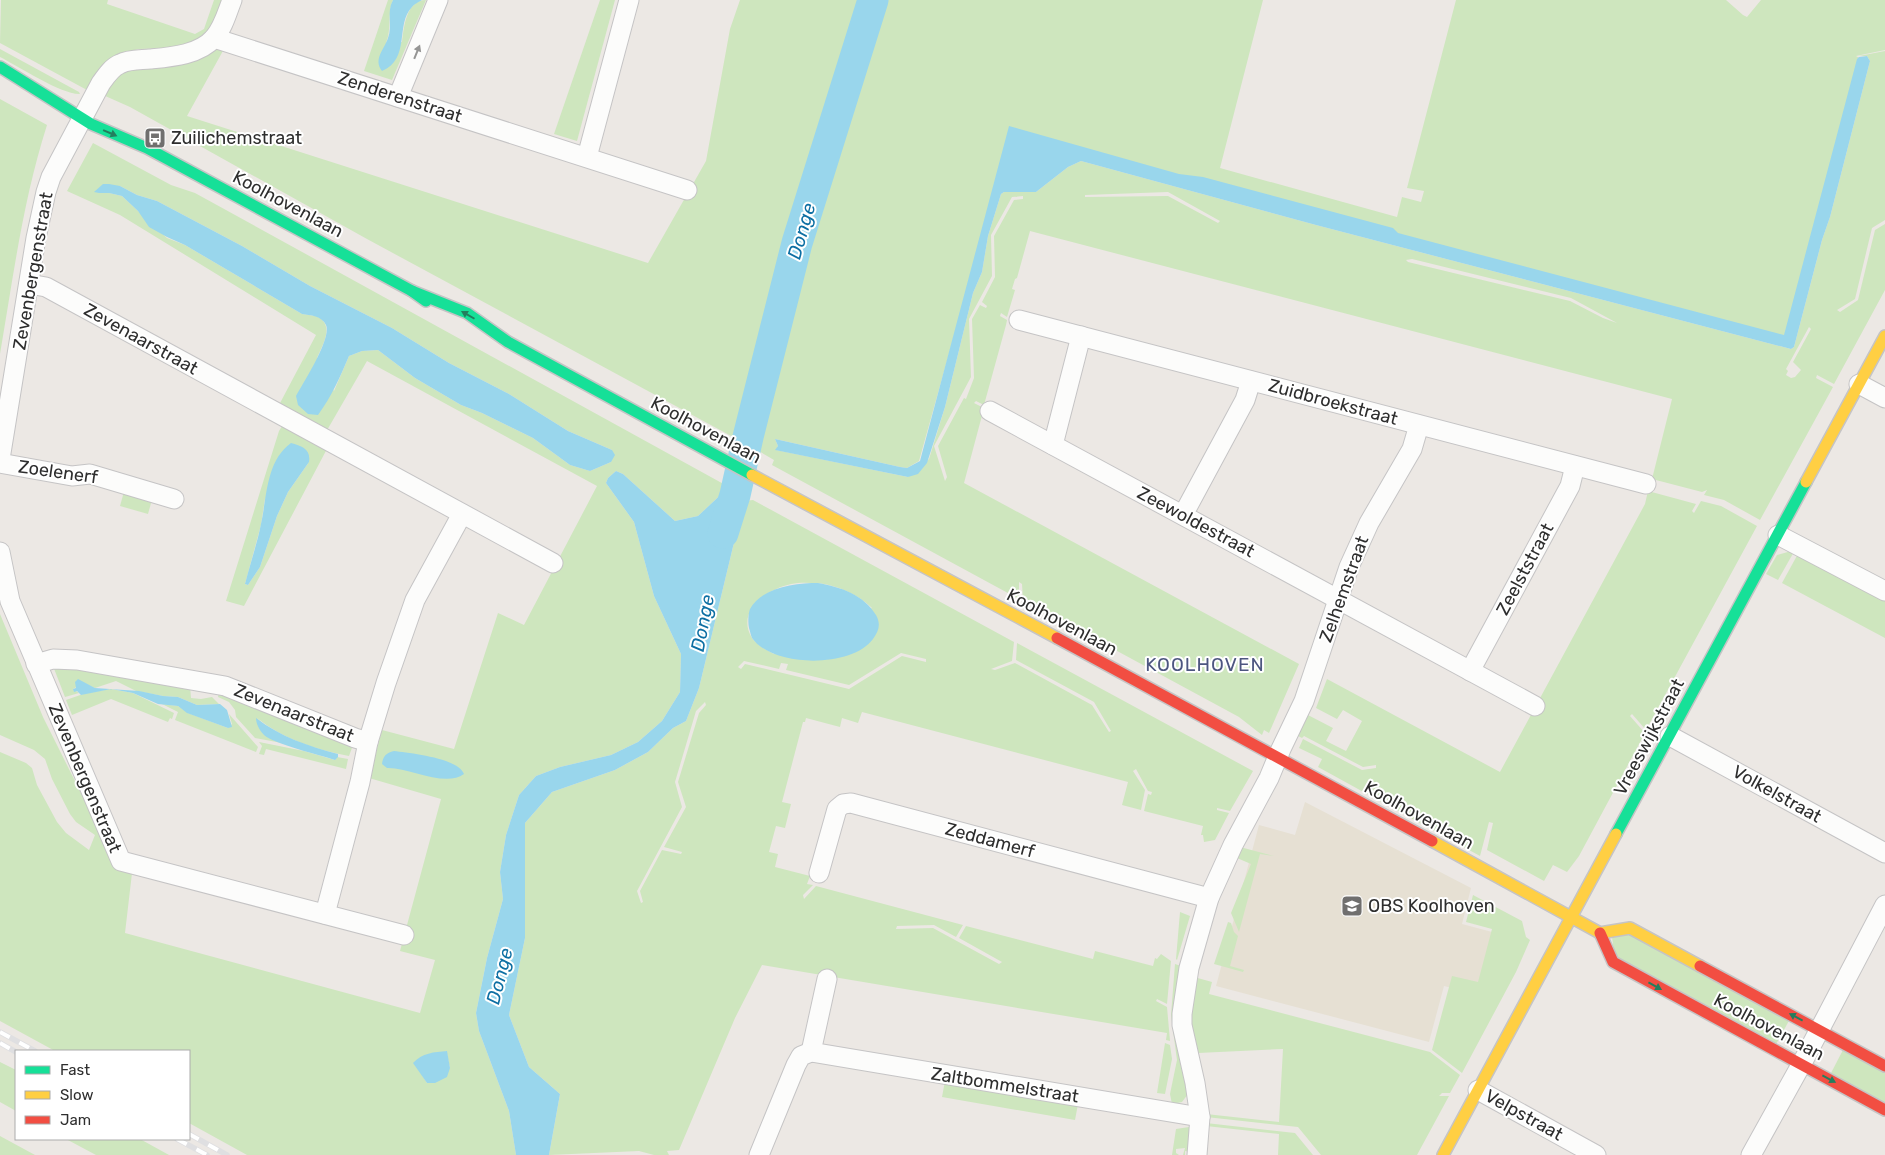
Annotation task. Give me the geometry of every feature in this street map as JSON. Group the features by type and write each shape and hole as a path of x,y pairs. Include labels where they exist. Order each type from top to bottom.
{"street":[{"path":"89,113 105,78 119,64 132,60 170,57 199,49 214,38 223,24 232,0"},
{"path":"398,97 438,0"},
{"path":"587,157 629,0"},
{"name":"Zenderenstraat","path":"214,38 687,190"},
{"name":"Koolhovenlaan","path":"0,67 89,113 108,133 148,148 412,291 452,319"},
{"name":"Zevenbergenstraat","path":"0,459 36,238 51,177 89,113"},
{"name":"Koolhovenlaan","path":"114,122 148,148"},
{"name":"Zevenaarstraat","path":"29,284 46,287 553,563"},
{"name":"Koolhovenlaan","path":"412,291 467,313 508,342 1572,917 1600,933 1612,962 1885,1110"},
{"name":"Zuidbroekstraat","path":"1019,320 1646,484"},
{"name":"Koolhovenlaan","path":"468,328 508,342"},
{"path":"1053,445 1081,336"},
{"name":"Vreeswijkstraat","path":"1443,1155 1885,336"},
{"path":"1183,516 1245,400 1251,381"},
{"path":"1859,384 1885,398"},
{"name":"Zeewoldestraat","path":"990,411 1338,599"},
{"name":"Zelhemstraat","path":"1278,757 1304,701 1350,567 1382,498 1412,449 1419,425"},
{"name":"Zoelenerf","path":"0,464 72,476 90,474 174,499"},
{"name":"Zeelststraat","path":"1470,670 1570,486 1575,466"},
{"name":"Zevenaarstraat","path":"36,664 53,658 77,660 225,686 368,742 415,600 462,514"},
{"path":"1778,535 1885,591"},
{"name":"Zevenbergenstraat","path":"0,552 10,601 121,862 404,935"},
{"path":"1338,599 1535,706"},
{"name":"Volkelstraat","path":"1670,736 1885,853"},
{"path":"324,914 360,782 368,742"},
{"path":"1197,1155 1200,1117 1195,1083 1182,1025 1182,1003 1188,968 1209,898 1233,845 1269,778 1278,757"},
{"name":"Zeddamerf","path":"820,873 837,809 842,804 851,803 1209,898"},
{"path":"1751,1155 1820,1030 1885,905"},
{"name":"Koolhovenlaan","path":"1600,933 1630,928 1885,1066"},
{"path":"759,1155 796,1065 801,1056 810,1052 827,979"},
{"name":"Zaltbommelstraat","path":"810,1052 1200,1117"},
{"name":"Velpstraat","path":"1478,1090 1596,1155"}],"shaded area":[{"name":"OBS Koolhoven","path":"1305,802 1471,888 1462,924 1492,932 1476,994 1444,986 1429,1042 1216,986 1259,825 1295,835"}],"green space":[{"path":"1,0 108,0 107,4 195,34 204,29 214,0 225,0 220,16 202,39 174,48 138,49 114,57 87,90 0,43"},
{"path":"388,0 393,0 386,43 402,42 405,22 410,9 419,1 426,0 392,80 364,71"},
{"path":"600,0 615,0 577,141 554,134"},
{"path":"740,0 1263,0 1220,168 1397,217 1402,197 1421,202 1424,191 1407,188 1456,0 1726,0 1747,17 1761,0 1885,0 1885,50 1856,56 1863,60 1786,345 1012,128 919,461 907,468 900,467 775,439 778,446 776,450 908,477 929,459 945,407 973,293 982,272 988,236 1001,194 1004,192 1036,192 1068,167 1081,161 1316,225 1791,349 1794,347 1822,240 1830,217 1870,61 1867,56 1859,56 1885,51 1885,220 1872,228 1855,299 1837,310 1840,312 1858,300 1875,230 1885,224 1885,290 1834,384 1817,375 1816,378 1833,387 1760,520 1724,500 1704,495 1707,490 1702,492 1652,479 1672,399 1030,231 1017,278 1012,289 1015,290 1007,317 1001,313 1000,316 1007,320 984,405 976,401 974,403 984,408 964,483 1299,664 1269,733 1264,730 1262,735 1239,717 1023,600 1022,584 1019,582 1019,599 772,465 774,460 757,450 367,239 130,107 103,95 115,75 127,67 217,46 224,49 187,116 648,263 706,161 730,29","holes":["1168,192 1220,221 1218,223 1168,196 1085,197 1085,195","1023,196 1023,199 1014,200 994,236 995,277 982,302 987,306 986,308 980,305 972,319 974,378 966,399 964,398 938,446 947,477 945,481 934,446 971,377 969,319 992,276 991,235 1012,197","1412,259 1571,298 1617,323 1570,301 1406,260","1809,327 1811,329 1793,362 1801,370 1795,377 1791,378 1786,375 1788,371 1786,369"]},
{"path":"0,49 80,94 62,90 0,57"},
{"path":"0,99 47,125 25,210 0,354"},
{"path":"93,143 171,185 195,193 729,487 698,516 675,521 623,474 616,471 608,478 606,483 634,522 654,596 681,654 680,692 662,721 638,742 611,755 560,767 536,776 519,795 506,835 500,872 503,899 487,958 476,1013 479,1031 509,1111 516,1155 247,1155 190,1124 190,1050 53,1050 0,1021 0,752 26,763 32,768 37,785 57,822 66,833 89,850 95,835 76,822 70,814 52,779 45,759 34,750 0,735 0,614 43,717 102,835 132,873 125,933 420,1013 435,960 400,951 441,799 369,778 382,730 454,749 498,613 524,625 597,486 367,361 326,432 279,405 316,335 120,215 67,191","holes":["120,186 137,195 157,201 242,246 310,286 392,328 449,363 509,394 568,431 612,450 611,462 590,471 570,465 533,438 461,405 415,378 378,350 362,351 349,356 334,391 317,358 326,336 326,326 323,321 316,316 302,314 185,245 167,238 122,196 109,193","446,1051 450,1068 427,1083 422,1075"]},
{"path":"284,423 328,447 244,606 226,601 279,431","holes":["309,462 288,492 277,516 260,567 248,585 245,584 261,525 265,499"]},
{"path":"125,488 153,496 148,514 120,506"},
{"path":"1648,491 1696,504 1692,511 1694,513 1701,501 1721,506 1757,526 1646,730 1632,714 1630,716 1645,733 1579,856 1567,872 1553,865 1544,881 1487,850 1493,823 1489,822 1480,856 1318,767 1322,759 1299,748 1303,739 1362,770 1376,768 1376,765 1363,767 1304,736 1302,738 1296,735 1306,714 1333,728 1326,741 1346,751 1362,721 1343,710 1337,719 1316,708 1327,679 1500,772 1645,504"},
{"path":"753,500 1014,642 1012,661 991,669 995,670 1015,663 1092,705 1109,732 1111,731 1094,702 1016,660 1017,643 1253,771 1230,811 1217,808 1217,810 1229,813 1215,840 1204,842 1203,835 1201,835 1203,826 1144,811 1148,794 1151,795 1152,792 1148,791 1136,769 1133,771 1145,790 1141,810 1122,805 1128,782 862,712 858,723 842,718 840,727 806,718 805,722 803,722 782,802 791,804 785,828 776,826 769,852 778,854 775,867 810,876 807,884 813,885 803,895 804,899 816,886 963,925 956,937 934,925 897,926 896,929 933,928 999,964 1002,962 959,938 966,926 1093,959 1095,951 1153,966 1155,958 1157,959 1161,954 1171,961 1167,1004 1157,999 1156,1001 1167,1007 1170,1041 1166,1040 1167,1033 762,965 735,1018 679,1150 667,1151 669,1155 654,1155 639,1151 549,1155 560,1094 529,1067 509,1015 525,938 525,823 552,792 615,770 648,752 673,728 686,721 699,688 744,501","holes":["818,583 847,591 872,608 774,654 754,641 748,628 748,618 756,602 773,591 791,584","901,653 926,659 926,662 902,656 849,689 745,664 741,669 738,667 744,661 779,669 781,663 788,664 786,670 849,685","705,702 706,705 699,713 678,782 686,807 664,847 682,852 681,854 662,850 640,891 643,902 641,903 637,891 682,807 675,782 696,711"]},
{"path":"1795,550 1778,580 1766,574 1777,555"},
{"path":"1799,552 1885,599 1885,638 1782,583"},
{"path":"57,664 190,686 191,698 212,697 219,704 197,705 178,697 136,691 116,681 95,688 84,683 73,689 79,693 65,697 53,666"},
{"path":"111,689 133,693 174,713 172,719 170,718 168,722 111,699 72,715 66,700 86,693"},
{"path":"219,692 353,745 349,756 301,743 278,732 257,718 282,743 255,738 236,717 235,710 229,702 218,697"},
{"path":"162,704 178,706 188,713 228,728 232,724 229,714 258,747 256,752 175,720 178,712"},
{"path":"259,742 304,751 335,760 337,757 348,759 346,769 266,749 264,755 259,754 262,746"},
{"path":"1240,847 1274,856 1260,854 1239,932 1231,913 1251,864 1237,858"},
{"path":"1473,895 1522,921 1526,937 1530,940 1516,972 1462,1073 1432,1050 1452,976 1478,982 1492,929 1466,922"},
{"path":"1180,912 1190,916 1177,960 1176,959"},
{"path":"1228,922 1231,923 1234,932 1238,936 1230,966 1244,970 1243,972 1214,964"},
{"path":"1629,932 1790,1019 1775,1046 1615,959 1612,937"},
{"path":"1175,964 1181,966 1188,1094 1182,1102 1172,1104 1170,1094 1177,1060 1171,1015"},
{"path":"1194,977 1212,982 1209,994 1430,1052 1460,1075 1450,1093 1442,1093 1439,1096 1449,1096 1417,1155 1321,1155 1298,1127 1206,1117 1206,1114 1279,1122 1283,1049 1198,1053 1189,1016"},
{"path":"1165,1043 1170,1045 1172,1059 1165,1094 1157,1093"},
{"path":"1844,1048 1885,1071 1885,1105 1830,1075"},
{"path":"0,1062 15,1070 15,1110 0,1102"},
{"path":"945,1081 1078,1104 1075,1120 942,1097"},
{"path":"1206,1123 1295,1133 1313,1155 1278,1155 1279,1134 1206,1126"},
{"path":"1189,1127 1190,1152 1185,1151 1185,1155 1183,1155 1185,1148 1176,1149 1176,1153 1179,1155 1172,1155 1176,1129"},
{"path":"0,1136 35,1155 0,1155"},
{"path":"68,1140 142,1140 169,1155 96,1155"}],"water":[{"path":"393,0 422,0 413,6 407,14 397,58 391,66 382,71 379,58 389,33 390,10"},
{"path":"1867,56 1870,61 1830,217 1822,240 1794,347 1791,349 1316,225 1081,161 1068,167 1036,192 1004,192 1001,194 988,236 982,272 973,293 945,407 927,463 918,474 908,477 775,450 778,446 775,439 900,467 907,468 920,461 1009,126 1179,174 1203,177 1393,228 1398,233 1784,335 1857,59"},
{"path":"103,184 120,186 137,195 157,201 242,246 310,286 392,328 449,363 509,394 568,431 612,450 615,455 611,462 590,471 570,465 533,438 461,405 415,378 378,350 362,351 349,356 332,394 323,408 318,415 308,414 298,405 296,396 325,340 327,331 324,322 316,316 302,314 185,245 149,227 138,211 122,196 94,192"},
{"path":"291,443 307,451 309,462 288,492 277,516 260,567 248,585 245,584 259,532 272,469 277,459"},
{"path":"616,471 623,474 675,521 698,516 729,487 744,501 699,688 686,721 673,728 648,752 615,770 552,792 525,823 525,938 509,1015 529,1067 560,1094 549,1155 516,1155 509,1111 479,1031 476,1013 487,958 503,899 500,872 506,835 519,795 536,776 560,767 611,755 638,742 662,721 680,692 681,654 654,596 634,522 606,483 608,478"},
{"path":"818,583 851,593 865,602 876,615 879,624 878,630 873,639 863,649 831,659 812,661 777,655 762,648 752,638 749,616 750,609 755,602 771,591 780,588 790,585"},
{"path":"78,679 95,688 111,689 81,695 77,691 74,692 73,689 76,688 75,682"},
{"path":"112,689 178,697 197,705 220,704 227,710 232,727 228,728 187,713 178,706 158,704 133,693"},
{"path":"256,718 285,736 338,754 338,757 335,760 287,746 269,738 260,729"},
{"path":"394,751 443,760 460,768 464,774 456,778 447,779 387,768 382,764 383,759 387,754"},
{"path":"447,1051 450,1068 447,1077 435,1083 427,1083 413,1063 424,1055"}],"waterway":[{"name":"Donge","path":"723,533 735,495 797,243 873,0"}],"railway":[{"path":"0,1032 33,1050"},
{"path":"0,1043 15,1051"},
{"path":"190,1135 227,1155"},
{"path":"179,1140 207,1155"}],"traffic: fast":[{"path":"0,67 91,124 147,148 412,291 426,301"},
{"path":"412,291 467,313 508,342 752,475"},
{"path":"1616,834 1806,482"}],"traffic: slow":[{"path":"1806,482 1885,336"},
{"path":"752,475 1057,638"},
{"path":"1443,1155 1616,834"},
{"path":"1432,841 1600,933 1630,928 1700,966"}],"traffic: jam":[{"path":"1057,638 1432,841"},
{"path":"1600,933 1613,962 1885,1110"},
{"path":"1700,966 1885,1066"}],"place":[{"name":"Zuilichemstraat","path":"155,138"},
{"name":"OBS Koolhoven","path":"1352,906"}],"district":[{"name":"KOOLHOVEN","path":"1205,664"}]}
